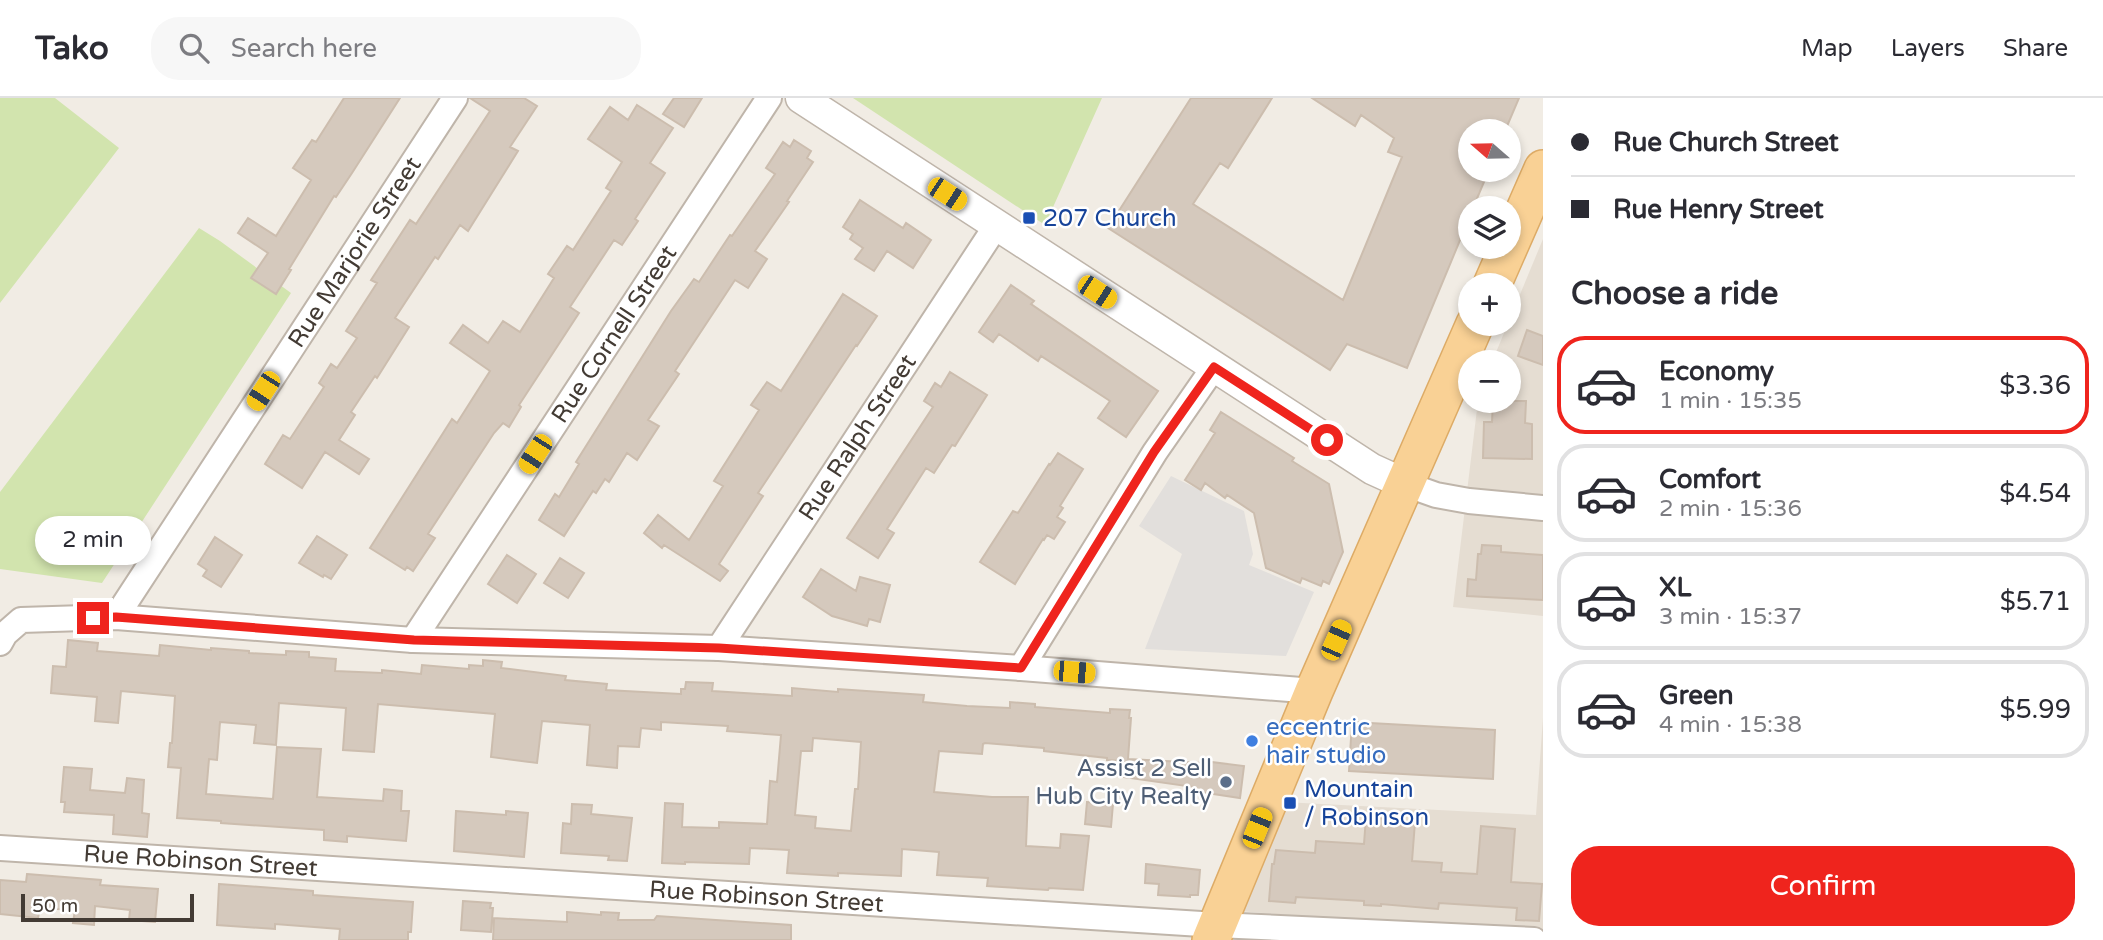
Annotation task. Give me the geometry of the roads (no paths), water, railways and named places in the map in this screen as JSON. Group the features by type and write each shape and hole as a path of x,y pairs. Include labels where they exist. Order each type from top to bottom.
{"main road":[{"path":"1497,273 1542,170"},
{"path":"1214,933 1314,691 1470,336"}],"street":[{"name":"Rue Marjorie Street","path":"116,617 455,98"},
{"name":"Rue Cornell Street","path":"414,640 769,98"},
{"path":"801,98 1373,469 1436,495 1543,508"},
{"name":"Rue Ralph Street","path":"719,648 996,226"},
{"path":"1021,668 1154,452 1214,367"},
{"path":"0,643 5,634 21,620 116,617 414,640 719,648 1314,691"},
{"name":"Rue Robinson Street","path":"0,848 1214,933 1534,940"}],"place":[{"name":"207 Church","path":"1029,218"},
{"name":"eccentric hair studio","path":"1252,741"},
{"name":"Assist 2 Sell Hub City Realty","path":"1226,782"},
{"name":"Mountain / Robinson","path":"1290,803"}]}
